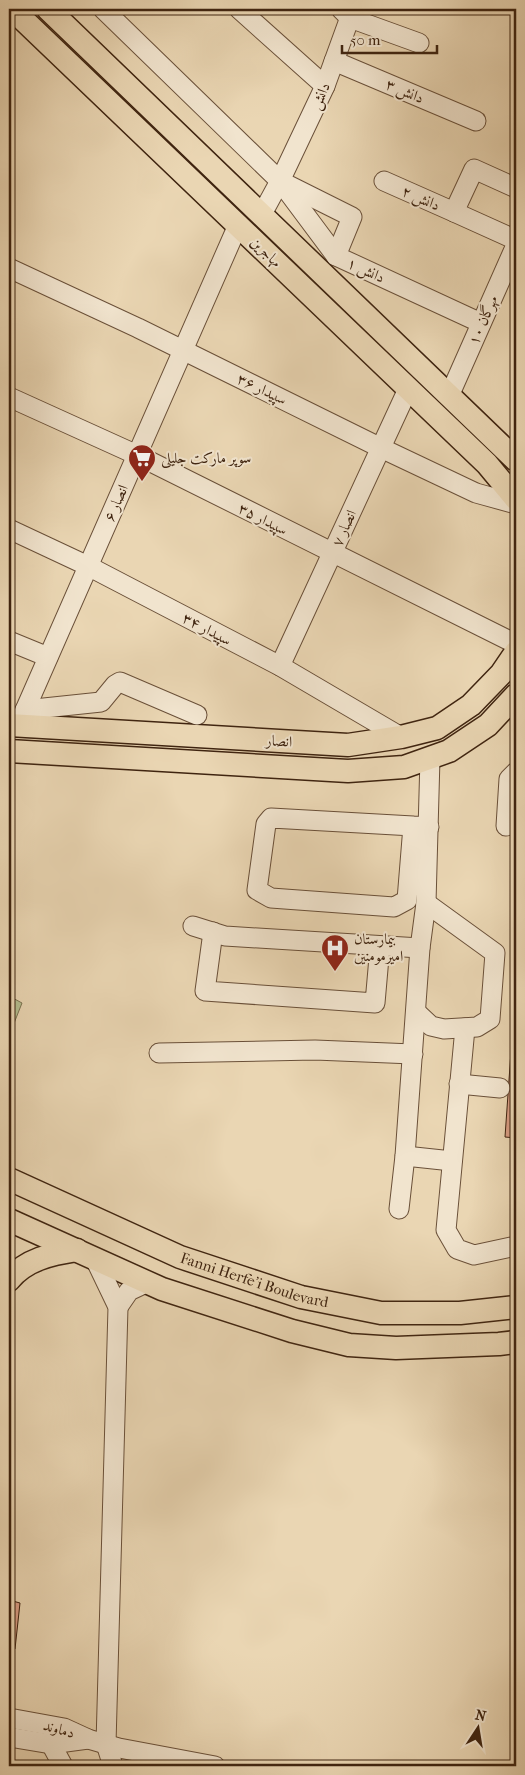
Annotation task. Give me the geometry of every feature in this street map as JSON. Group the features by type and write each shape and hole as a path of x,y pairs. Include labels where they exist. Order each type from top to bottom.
{"main road":[{"name":"مهاجرین","path":"12,9 486,464 516,499"},
{"name":"مهاجرین","path":"48,9 450,394 516,460"},
{"name":"انصار","path":"17,720 238,739 348,746 401,737 437,728 471,705 501,674 516,652"},
{"name":"انصار","path":"9,751 348,771 404,767 449,751 488,725 516,695"},
{"path":"9,751 17,720"},
{"path":"237,764 238,739"},
{"name":"Fanni Herfe'i Boulevard","path":"9,1179 180,1258 301,1297 381,1313 460,1313 516,1307"},
{"path":"9,1220 162,1289 292,1331 349,1345 396,1348 516,1342"},
{"path":"9,1280 14,1273 43,1256 86,1254"}],"street":[{"path":"103,9 280,181 352,217 336,256"},
{"path":"239,9 325,86"},
{"name":"دانش","path":"262,214 280,181 325,86 348,12"},
{"path":"348,12 419,43"},
{"name":"دانش ۳","path":"334,61 476,121"},
{"name":"دانش ۲","path":"384,181 454,212 474,169 516,188"},
{"name":"دانش ۱","path":"280,181 336,256 481,323"},
{"path":"454,212 516,240"},
{"name":"انصار ۶","path":"17,720 48,656 238,226"},
{"name":"مهرگان ۱۰","path":"450,394 481,323 512,268 516,245"},
{"name":"سپیدار ۳۶","path":"9,268 183,350 476,493 516,504"},
{"name":"انصار ۷","path":"280,666 408,389"},
{"name":"سپیدار ۳۵","path":"9,397 137,455 516,644"},
{"name":"سپیدار ۳۴","path":"9,529 88,566 280,666 401,737"},
{"path":"9,641 48,656"},
{"path":"17,720 101,702 115,684 120,682 197,715"},
{"path":"421,826 271,818 266,824 257,890 270,898 394,907 407,900 421,826 430,758"},
{"path":"506,826 509,779 516,772"},
{"path":"399,1210 405,1156 420,948 426,903 421,826"},
{"path":"416,1012 431,1026 444,1029 477,1027 490,1019 495,953 426,903"},
{"path":"193,926 225,936 420,948"},
{"path":"213,932 205,990 375,1004 380,946"},
{"path":"464,1028 446,1230 457,1249 474,1255 516,1246"},
{"path":"159,1053 314,1050 413,1054"},
{"path":"459,1084 500,1088"},
{"path":"405,1156 452,1161"},
{"path":"86,1254 118,1307"},
{"path":"113,1766 104,1744 118,1307 128,1291 146,1282 162,1289"},
{"name":"دماوند","path":"9,1718 64,1728 104,1744"},
{"name":"دماوند","path":"9,1737 51,1744 104,1744"},
{"path":"51,1744 63,1766"},
{"path":"104,1744 136,1766"},
{"path":"104,1744 215,1766"}],"green space":[{"path":"9,996 22,1003 9,1036"}],"building":[{"path":"516,980 516,1138 505,1137"},
{"path":"9,1600 20,1603 15,1649 9,1648"}],"place":[{"name":"سوپر مارکت جلیلی","path":"142,482"},
{"name":"بیمارستان امیرمومنین","path":"335,972"}]}
